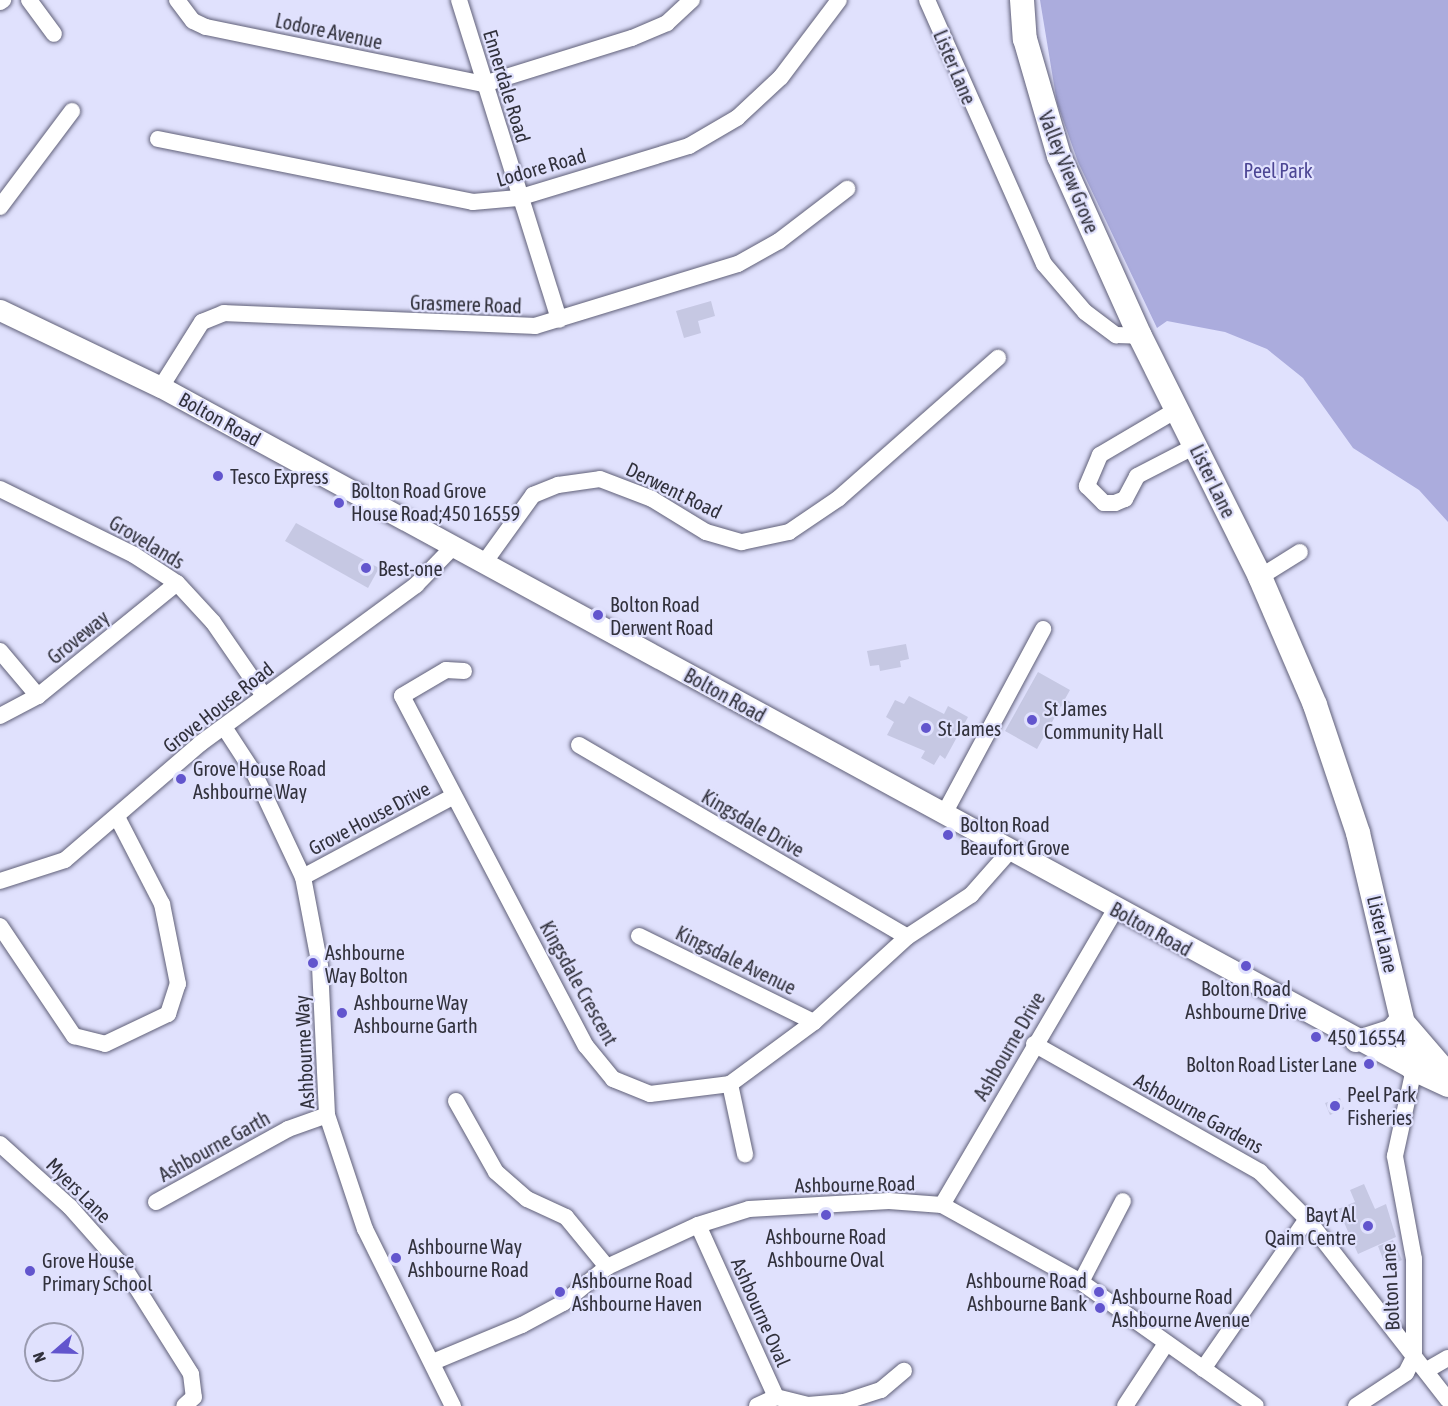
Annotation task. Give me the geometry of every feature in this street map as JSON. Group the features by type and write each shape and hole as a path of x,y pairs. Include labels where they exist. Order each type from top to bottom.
{"highway":[{"name":"Valley View Grove","path":"1023,0 1025,39 1059,156 1140,336"},
{"name":"Lister Lane","path":"1140,336 1179,409 1260,577 1315,705 1358,833 1414,1070"},
{"name":"Lister Lane","path":"1403,1019 1448,1075"},
{"name":"Bolton Road","path":"1414,1070 1448,1085"}],"main road":[{"name":"Bolton Road","path":"0,310 162,387 1355,1041 1414,1070"},
{"path":"1355,1041 1391,1029 1403,1019"}],"street":[{"path":"29,0 54,34"},
{"name":"Lodore Avenue","path":"177,0 193,21 206,27 484,84"},
{"name":"Ennerdale Road","path":"459,0 518,198 559,320"},
{"path":"484,84 633,38 667,23 692,0"},
{"name":"Lodore Road","path":"158,139 473,202 518,198 689,146 737,118 781,77 839,0"},
{"name":"Lister Lane","path":"927,0 1044,264 1085,312 1116,335 1140,336"},
{"path":"0,207 72,111"},
{"name":"Grasmere Road","path":"162,387 202,322 224,313 499,329 559,320 738,264 780,241 848,189"},
{"name":"Derwent Road","path":"484,563 533,495 558,485 600,479 652,499 706,532 742,542 789,532 839,498 998,358"},
{"path":"1179,409 1100,455 1087,486 1104,502 1115,503 1125,499 1137,476 1197,446"},
{"name":"Grovelands","path":"0,489 134,555 177,583 213,622 264,696"},
{"name":"Grove House Road","path":"0,881 65,860 264,696 416,585 452,548"},
{"path":"1260,577 1300,552"},
{"name":"Groveway","path":"0,716 38,696 177,583"},
{"path":"944,814 1043,630"},
{"path":"0,651 38,696"},
{"name":"Kingsdale Crescent","path":"464,671 446,670 402,696 586,1046 614,1079 650,1094 730,1084 814,1022 907,937 971,895 1009,852"},
{"name":"Ashbourne Way","path":"224,728 254,773 303,878 320,966 327,1115 365,1229 453,1406"},
{"name":"Kingsdale Drive","path":"579,745 907,937"},
{"name":"Grove House Drive","path":"303,878 454,796"},
{"path":"0,926 74,1036 105,1044 168,1014 178,984 162,904 117,817"},
{"name":"Ashbourne Drive","path":"942,1205 1034,1044 1116,909"},
{"name":"Kingsdale Avenue","path":"639,936 814,1022"},
{"name":"Ashbourne Gardens","path":"1034,1044 1260,1172 1307,1219 1414,1357 1427,1370 1448,1400"},
{"name":"Bolton Lane","path":"1356,1406 1406,1373 1414,1357 1413,1259 1395,1156 1414,1070"},
{"path":"730,1084 745,1154"},
{"path":"456,1101 496,1172 527,1198 566,1217 607,1268"},
{"name":"Ashbourne Garth","path":"156,1202 288,1129 327,1115"},
{"name":"Myers Lane","path":"0,1144 70,1207 124,1269 191,1374 194,1397 184,1406"},
{"name":"Ashbourne Road","path":"433,1362 563,1303 607,1268 699,1225 749,1209 889,1201 942,1205 1081,1282 1166,1345 1257,1406"},
{"path":"1081,1282 1123,1201"},
{"path":"1203,1369 1307,1219"},
{"name":"Ashbourne Oval","path":"699,1225 776,1397 757,1406"},
{"path":"1125,1406 1166,1345"},
{"path":"1427,1370 1448,1358"},
{"path":"776,1397 808,1405 844,1402 881,1390 904,1371"}],"green space":[{"name":"Peel Park","path":"1040,0 1448,0 1448,522 1419,490 1353,448 1303,378 1267,349 1225,332 1167,321 1157,328 1078,162 1057,103"}],"building":[{"path":"711,301 715,316 698,321 701,333 684,338 676,311"},
{"path":"296,523 379,568 368,588 285,541"},
{"path":"906,644 909,659 900,661 901,667 880,671 879,665 870,666 867,651"},
{"name":"St James Community Hall","path":"1038,672 1070,690 1065,699 1072,703 1068,709 1061,706 1037,749 1005,731"},
{"name":"St James","path":"909,696 944,714 948,706 968,717 945,759 940,755 934,765 921,758 925,751 887,735 894,722 886,717 895,700 904,704"},
{"name":"Peel Park Fisheries","path":"1340,1098 1344,1109 1330,1115 1325,1103"},
{"name":"Bayt Al Qaim Centre","path":"1364,1184 1375,1209 1386,1204 1396,1237 1358,1254 1338,1209 1355,1202 1350,1190"},
{"path":"1393,1240 1402,1260 1386,1267 1378,1246"}],"place":[{"name":"Tesco Express","path":"218,476"},
{"name":"Bolton Road Grove House Road;450 16559","path":"339,503"},
{"name":"Best-one","path":"366,568"},
{"name":"Bolton Road Derwent Road","path":"598,615"},
{"name":"St James Community Hall","path":"1032,720"},
{"name":"St James","path":"926,728"},
{"name":"Grove House Road Ashbourne Way","path":"181,779"},
{"name":"Bolton Road Beaufort Grove","path":"948,835"},
{"name":"Ashbourne Way Bolton","path":"313,963"},
{"name":"Bolton Road Ashbourne Drive","path":"1246,966"},
{"name":"Ashbourne Way Ashbourne Garth","path":"342,1013"},
{"name":"450 16554","path":"1316,1037"},
{"name":"Bolton Road Lister Lane","path":"1369,1064"},
{"name":"Peel Park Fisheries","path":"1335,1106"},
{"name":"Ashbourne Road Ashbourne Oval","path":"826,1215"},
{"name":"Bayt Al Qaim Centre","path":"1368,1226"},
{"name":"Ashbourne Way Ashbourne Road","path":"396,1258"},
{"name":"Grove House Primary School","path":"30,1271"},
{"name":"Ashbourne Road Ashbourne Haven","path":"560,1292"},
{"name":"Ashbourne Road Ashbourne Bank","path":"1099,1292"},
{"name":"Ashbourne Road Ashbourne Avenue","path":"1100,1308"}]}
